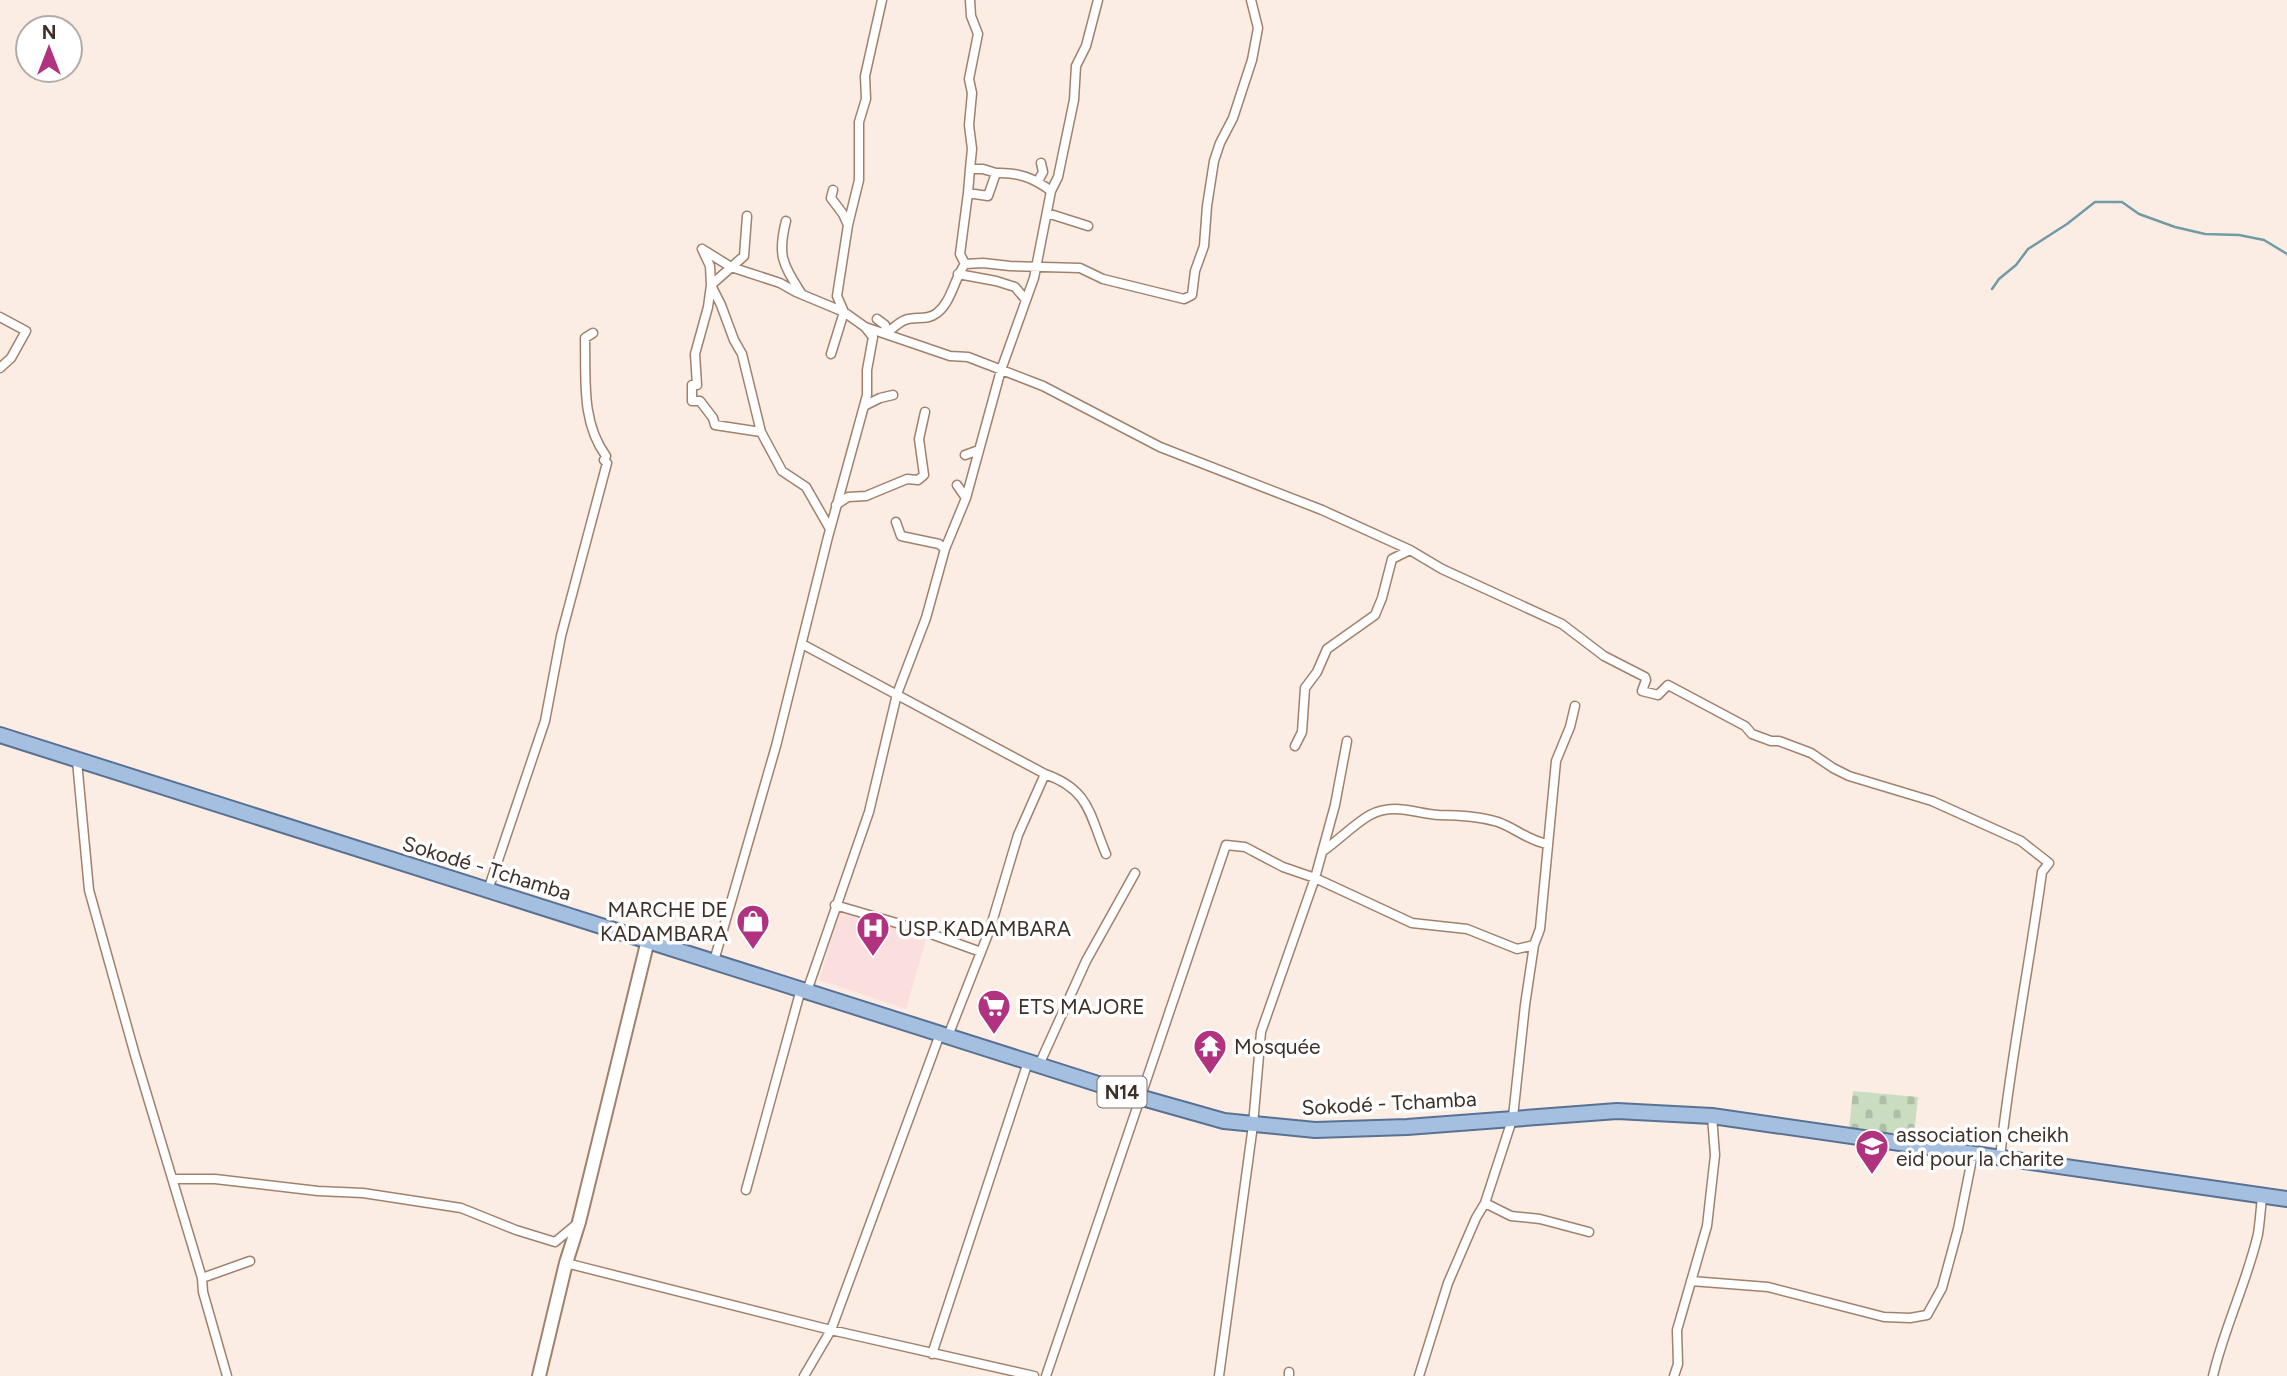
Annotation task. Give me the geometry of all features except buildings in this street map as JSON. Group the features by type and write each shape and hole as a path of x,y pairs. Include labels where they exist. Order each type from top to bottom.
{"main road":[{"name":"Sokodé - Tchamba","path":"0,735 1193,1114 1254,1125 1315,1130 1351,1130 1617,1111 1712,1116 2287,1199"},
{"path":"539,1376 648,940"}],"street":[{"path":"831,354 844,312 837,296 848,225 859,180 859,122 866,99 865,76 882,0"},
{"path":"965,264 960,254 972,149 969,125 972,93 970,79 978,34 971,16 970,0"},
{"path":"746,1190 804,990 869,811 897,694 929,611 945,549 965,498 1001,370 1026,300 1036,266 1051,191 1058,177 1074,100 1076,66 1086,46 1098,0"},
{"path":"887,333 904,320 929,318 939,312 952,293 958,274 965,264 983,262 1010,266 1080,268 1103,279 1184,299 1192,295 1195,271 1204,246 1214,161 1233,118 1258,28 1251,0"},
{"path":"1038,181 1043,172 1041,163"},
{"path":"970,169 1013,173 1038,181 1051,191"},
{"path":"968,193 988,196 996,173"},
{"path":"833,190 831,198 848,225"},
{"path":"1047,213 1088,226"},
{"path":"711,285 744,256 747,216"},
{"path":"786,221 781,253 788,272 801,293"},
{"path":"714,961 803,644 830,528 867,395 867,370 873,338 865,327 844,312 767,278 731,267 702,248 710,266 711,285 695,354 697,385 692,385 692,401 700,401 715,425 761,432"},
{"path":"958,274 1015,287 1026,300"},
{"path":"711,285 742,354 761,432 782,471 806,487 830,528"},
{"path":"0,317 26,331 11,358 0,368"},
{"path":"877,318 885,325 887,333"},
{"path":"865,327 950,356 968,357 1042,386 1160,447 1275,490 1410,550 1442,569 1562,624 1604,656 1645,677 1642,691 1658,695 1668,685 1745,726 1752,734 1811,753 1849,776 1932,801 2021,841 2049,863 2042,872 2015,1040 2000,1158"},
{"path":"488,890 545,721 561,636 607,463 604,460 606,456 595,441 586,405 585,338 593,333"},
{"path":"863,407 893,395"},
{"path":"836,505 848,497 866,496 907,479 918,480 924,475 919,439 925,412"},
{"path":"965,455 979,450"},
{"path":"957,485 965,498"},
{"path":"897,522 901,536 939,544 945,549"},
{"path":"1295,746 1302,732 1305,688 1317,672 1327,649 1375,615 1392,559 1410,550"},
{"path":"803,644 1074,788 1087,805 1106,854"},
{"path":"1419,1376 1448,1283 1485,1203 1513,1117 1525,1005 1534,945 1540,929 1556,761 1570,727 1575,706"},
{"path":"1219,1376 1254,1125 1261,1032 1323,851 1347,741"},
{"path":"77,761 89,890 202,1278 203,1292 227,1376"},
{"path":"804,1376 831,1330 944,1035 981,952 1018,835 1045,774"},
{"path":"1323,851 1371,814 1409,808 1437,815 1455,814 1500,823 1536,842 1547,844"},
{"path":"1046,1376 1226,845 1245,847 1283,867 1315,878 1412,923 1467,929 1517,949 1534,945"},
{"path":"932,1354 1033,1063 1135,873"},
{"path":"835,905 918,929 981,952"},
{"path":"1674,1376 1678,1364 1677,1330 1707,1226 1715,1154 1712,1116"},
{"path":"1691,1281 1768,1287 1884,1317 1910,1318 1927,1315 1942,1287 1958,1229 1973,1154"},
{"path":"173,1179 363,1193 461,1208 555,1242 579,1222"},
{"path":"2213,1376 2220,1345 2258,1234 2262,1195"},
{"path":"1485,1203 1511,1216 1540,1219 1590,1232"},
{"path":"202,1278 250,1261"},
{"path":"566,1263 831,1330 1034,1376"}],"shaded area":[{"name":"USP KADAMBARA","path":"840,911 927,936 906,1009 819,980"}],"green space":[{"path":"1853,1091 1918,1097 1914,1135 1849,1129"}],"waterway":[{"path":"1992,289 2028,249 2095,202 2122,202 2139,214 2205,234 2239,235 2264,240 2287,254"}],"place":[{"name":"MARCHE DE KADAMBARA","path":"753,951"},
{"name":"USP KADAMBARA","path":"873,958"},
{"name":"ETS MAJORE","path":"994,1036"},
{"name":"Mosquée","path":"1210,1076"},
{"name":"association cheikh eid pour la charite","path":"1872,1176"}]}
